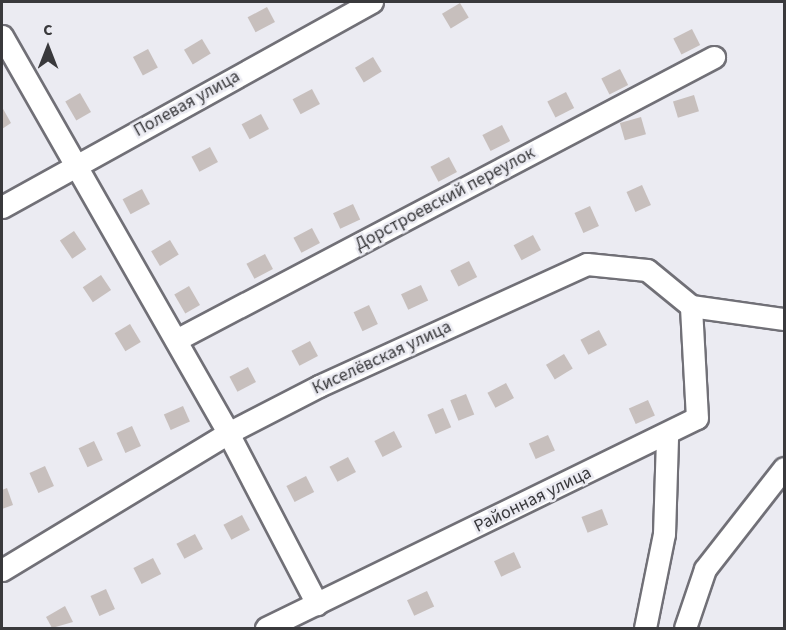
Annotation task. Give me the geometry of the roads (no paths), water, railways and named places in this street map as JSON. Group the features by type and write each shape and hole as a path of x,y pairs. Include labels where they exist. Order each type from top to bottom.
{"street":[{"name":"Полевая улица","path":"2,207 372,2"},
{"path":"2,36 176,340 317,604"},
{"name":"Дорстроевский переулок","path":"176,340 714,57"},
{"name":"Киселёвская улица","path":"2,570 228,434 319,386 587,264 647,270 691,306"},
{"path":"691,306 784,319"},
{"name":"Районная улица","path":"266,628 667,436 697,418 691,306"},
{"path":"645,628 664,534 667,436"},
{"path":"685,628 705,570 784,468"}]}
